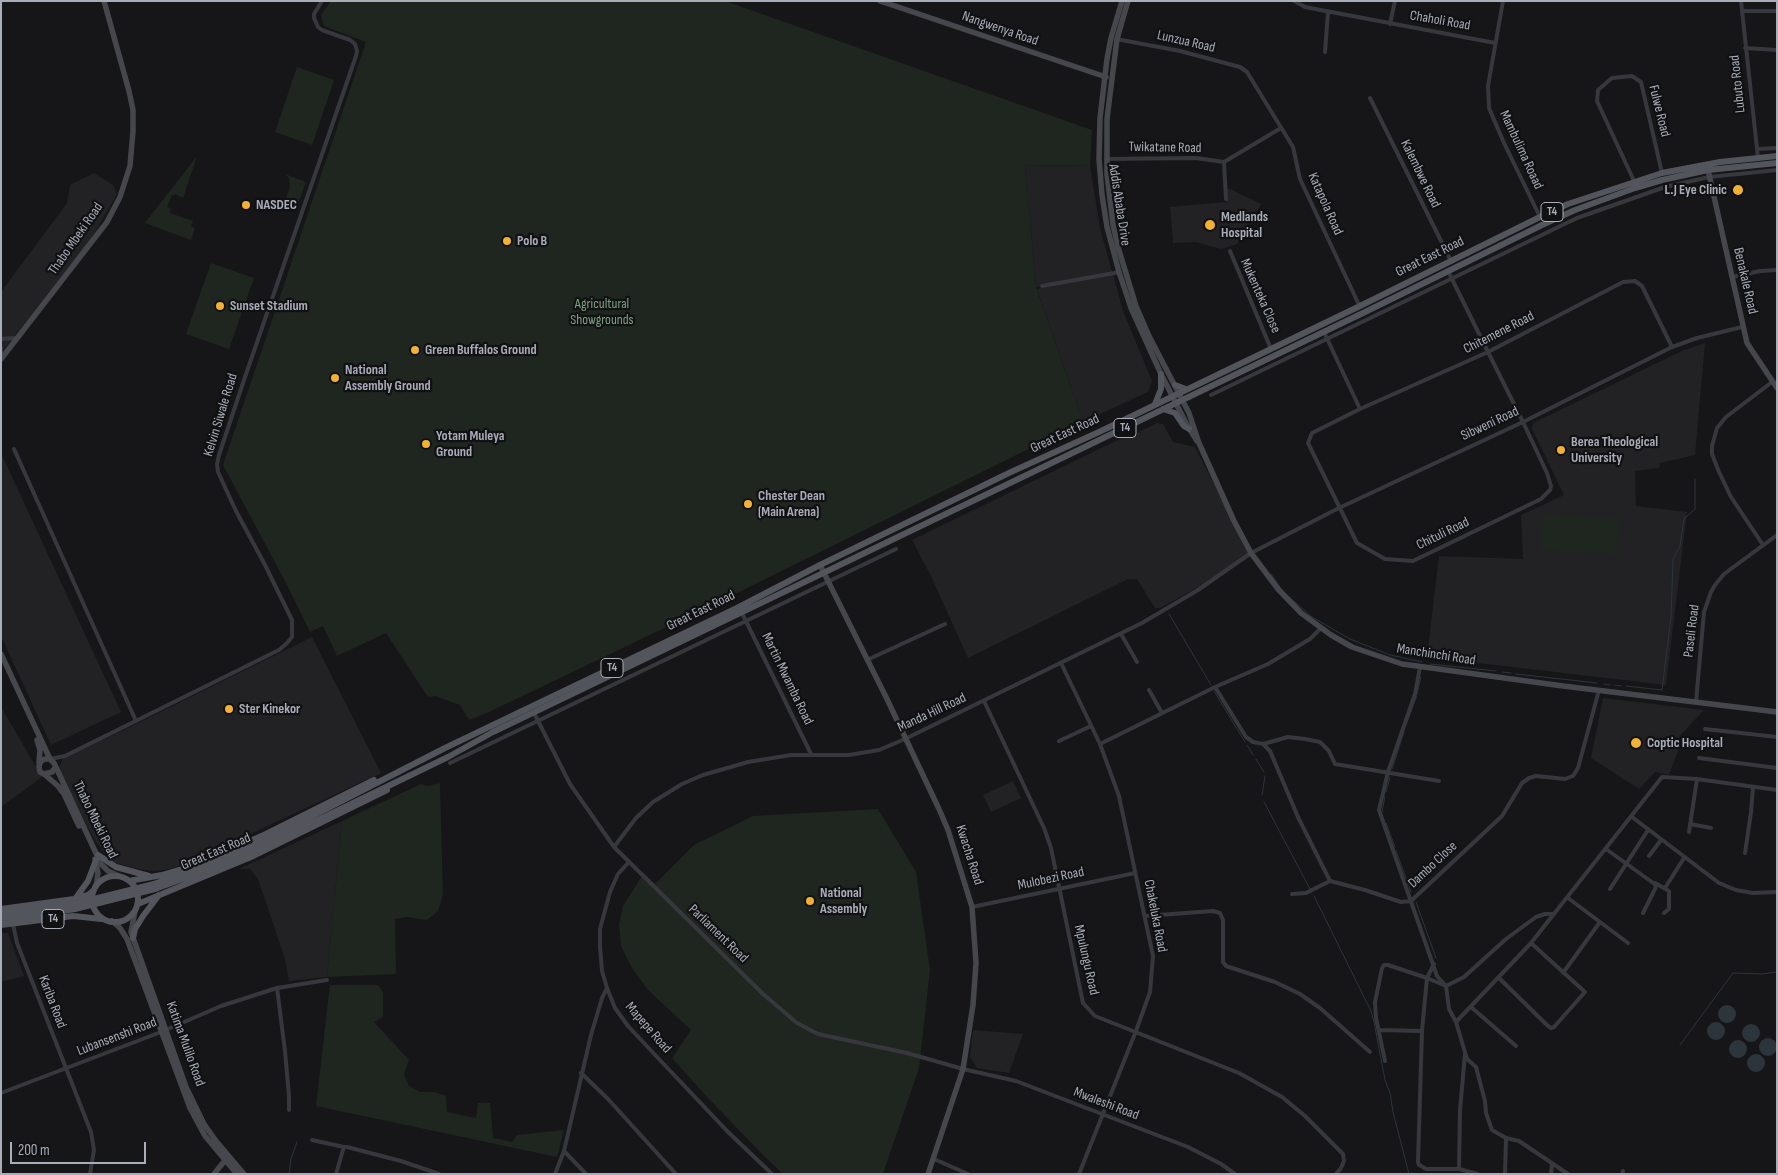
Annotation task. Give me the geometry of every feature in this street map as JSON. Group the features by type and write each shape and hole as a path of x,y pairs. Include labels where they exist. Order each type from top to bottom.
{"main road":[{"name":"Thabo Mbeki Road","path":"1,359 107,222 120,197 130,166 134,131 133,110 104,1"},
{"name":"Nangwenya Road","path":"880,1 1108,78"},
{"name":"Addis Ababa Drive","path":"1122,1 1100,118 1099,159 1102,195 1107,226 1122,271 1146,328 1175,385 1175,394"},
{"name":"Addis Ababa Drive","path":"1128,1 1106,66 1108,78 1106,159 1113,225 1131,308 1161,374 1179,402"},
{"path":"1093,74 1106,66"},
{"name":"Great East Road","path":"1,920 156,886 208,870 426,767 824,572 1363,314 1575,210 1662,180 1708,174 1777,156"},
{"name":"Great East Road","path":"138,904 156,886 264,840 407,767 737,608 820,565 1568,204 1662,173 1720,162 1777,162"},
{"name":"Benakale Road","path":"1708,174 1742,327 1748,346 1777,388"},
{"path":"1154,405 1161,390 1161,374"},
{"path":"1175,385 1186,389"},
{"name":"Manchinchi Road","path":"1179,402 1189,429 1199,443"},
{"name":"Manchinchi Road","path":"1179,402 1193,422 1199,443 1234,521 1252,553 1278,589 1301,613 1343,642 1402,664 1420,667 1777,712"},
{"path":"1163,409 1175,413 1184,426 1189,429"},
{"name":"Kwacha Road","path":"820,565 948,830 972,907 976,963 973,1005 963,1069 928,1174"},
{"name":"Thabo Mbeki Road","path":"1,654 97,857 98,873 95,887"},
{"name":"Thabo Mbeki Road","path":"32,719 40,750 39,769 64,794 104,868 119,876"},
{"path":"40,763 45,759 50,759"},
{"path":"44,774 52,772 55,767"},
{"path":"74,904 86,886 97,857 156,886 135,929 133,938"},
{"path":"119,876 129,881 137,891 138,904 135,911 127,919 119,921 108,920 99,915 94,908 92,900 95,887 106,878 119,876"},
{"name":"Great East Road","path":"129,881 156,886"},
{"name":"Great East Road","path":"1,915 74,904 88,895 95,887"},
{"name":"Great East Road","path":"1,909 74,904"},
{"name":"Katima Mulilo Road","path":"135,911 131,928 133,938 190,1108 205,1136 244,1174"},
{"name":"T4","path":"1,925 73,916 91,916 108,920"},
{"name":"Katima Mulilo Road","path":"108,920 120,928 127,939 164,1031"},
{"path":"214,1174 227,1158"},
{"name":"Katima Mulilo Road","path":"227,1158 237,1174"}],"street":[{"name":"Kelvin Siwale Road","path":"50,759 65,756 278,650 288,643 292,637 292,620 236,511 218,472 217,464 218,455 356,56 355,44 350,40 318,27 314,14 322,1"},
{"name":"Chaholi Road","path":"1294,1 1305,7 1328,12 1495,43"},
{"path":"1390,24 1395,1"},
{"name":"Mambulima Roaad","path":"1503,1 1488,86 1489,108 1540,217"},
{"name":"Lubuto Road","path":"1742,1 1745,48 1758,161"},
{"path":"1742,11 1777,11"},
{"path":"1325,52 1328,12"},
{"name":"Lunzua Road","path":"1114,38 1180,51 1240,67 1252,78"},
{"path":"1745,48 1777,50"},
{"name":"Fulwe Road","path":"1634,181 1597,100 1598,90 1612,78 1632,76 1641,82 1662,173"},
{"name":"Katapola Road","path":"1252,78 1293,147 1300,179 1363,314"},
{"name":"Kalembwe Road","path":"1370,98 1451,261"},
{"path":"1226,199 1224,162 1282,128"},
{"path":"1757,149 1777,148"},
{"name":"Twikatane Road","path":"1099,159 1196,158 1224,162"},
{"path":"1211,395 1577,218 1665,186 1708,174 1777,170"},
{"name":"Mukenteka Close","path":"1230,251 1271,349"},
{"path":"1731,278 1760,271 1777,270"},
{"path":"1042,286 1122,271"},
{"path":"1448,271 1522,422"},
{"name":"Chitemene Road","path":"1308,443 1312,433 1360,409 1488,352 1622,282 1635,281 1642,286 1672,347"},
{"name":"Sibweni Road","path":"1252,553 1339,508 1522,422 1672,347 1697,338 1742,327"},
{"path":"1324,332 1360,409"},
{"path":"1,340 19,337"},
{"path":"1,340 10,348"},
{"path":"1,348 1,354"},
{"path":"1763,545 1731,497 1712,454 1712,446 1717,428 1726,417 1772,382"},
{"name":"Chituli Road","path":"1308,443 1358,543 1385,559 1413,560 1548,494 1551,486 1547,474 1522,422"},
{"path":"14,449 136,720"},
{"name":"Paseli Road","path":"1696,702 1704,612 1708,598 1719,579 1777,535"},
{"path":"450,763 896,549"},
{"name":"Manda Hill Road","path":"614,847 642,812 653,802 682,784 703,775 748,762 791,755 849,755 878,750 905,739 1121,634 1198,590 1252,553"},
{"name":"Martin Mwamba Road","path":"742,613 812,754"},
{"path":"867,660 945,624"},
{"path":"1100,744 1214,687 1268,664 1310,639 1321,628"},
{"path":"1121,634 1136,662"},
{"name":"Chakeluka Road","path":"1061,663 1100,744 1119,796 1153,956 1150,992 1079,1174"},
{"path":"1420,667 1415,694 1388,772 1379,810 1437,976 1446,986 1449,1009 1456,1022 1467,1059 1476,1067 1485,1101 1486,1113 1492,1130 1506,1138 1519,1141 1568,1174"},
{"path":"1214,687 1246,737 1253,742 1263,744 1288,737 1320,742 1329,751 1336,764 1439,781"},
{"path":"1149,690 1162,713"},
{"name":"Dambo Close","path":"1330,881 1401,902 1411,901 1502,816 1522,783 1536,776 1565,778 1573,776 1578,768 1599,690"},
{"name":"Mpulungu Road","path":"984,701 1044,828 1051,848 1083,1003 1095,1016 1239,1072 1282,1097 1305,1116 1343,1154 1344,1161 1336,1174"},
{"name":"Parliament Road","path":"534,713 570,784 614,847 628,863 763,994 791,1018 818,1034 907,1053 963,1069"},
{"path":"1059,741 1091,726"},
{"path":"1706,729 1777,737"},
{"path":"1263,744 1270,751 1298,817 1330,881 1306,893 1292,894"},
{"name":"Kelvin Siwale Road","path":"55,767 65,756"},
{"path":"1699,758 1777,768"},
{"path":"1456,1022 1531,943 1662,777 1697,779 1777,790"},
{"path":"1689,832 1697,779"},
{"path":"1744,853 1753,787"},
{"path":"1632,817 1714,880 1728,887 1753,893 1777,892"},
{"path":"1690,824 1711,828"},
{"path":"1610,889 1648,830"},
{"path":"1649,856 1661,840"},
{"path":"1606,849 1669,892 1669,909 1664,913"},
{"path":"1665,888 1684,858"},
{"name":"Mapepe Road","path":"628,863 618,874 610,892 600,929 602,971 615,1008 628,1026 728,1132 772,1174"},
{"name":"Mulobezi Road","path":"972,907 1135,873"},
{"path":"1643,913 1656,887 1655,883"},
{"path":"1568,898 1628,943"},
{"path":"1145,916 1212,910 1220,914 1223,920 1223,962 1226,966 1276,982 1300,994 1320,1008 1370,1052"},
{"path":"1385,1062 1376,1018 1376,1002 1384,965 1388,964 1446,986 1464,977 1506,939 1536,917 1554,914"},
{"path":"1563,973 1600,922"},
{"name":"Kariba Road","path":"13,924 16,943 91,1132 94,1150 90,1174"},
{"path":"1499,978 1551,1028 1554,1027 1585,992 1531,943"},
{"path":"1434,964 1427,978 1422,1031 1418,1162 1427,1171 1459,1169 1478,1174"},
{"name":"Lubansenshi Road","path":"1,1093 164,1031 221,1006 277,988 327,980"},
{"path":"277,988 285,1051 289,1110"},
{"path":"555,1174 564,1151 596,1016 607,988"},
{"path":"1471,1007 1516,1046"},
{"path":"1379,1030 1422,1031"},
{"path":"1459,1169 1460,1110 1465,1052"},
{"name":"Mwaleshi Road","path":"963,1069 1016,1081 1103,1116 1188,1147 1221,1164 1235,1174"},
{"path":"581,1073 608,1099 676,1174"},
{"path":"1505,1174 1506,1138"},
{"path":"312,1140 402,1160 438,1174"},
{"path":"336,1174 344,1147"},
{"path":"564,1151 586,1174"},
{"path":"934,1159 968,1174"},
{"path":"1551,1174 1552,1163"}],"shaded area":[{"path":"1025,165 1090,166 1100,228 1112,272 1036,287"},
{"path":"94,173 113,185 117,193 111,205 89,242 1,353 1,292 67,203 70,185"},
{"name":"Medlands Hospital","path":"1227,189 1261,204 1237,244 1221,249 1196,242 1173,243 1170,207 1227,202"},
{"path":"1113,274 1123,311 1152,381 1148,392 1083,422 1037,289"},
{"path":"1705,343 1695,455 1660,463 1659,468 1635,471 1636,506 1687,512 1666,685 1427,657 1439,556 1523,559 1521,515 1564,495 1532,429 1533,423 1682,351"},
{"path":"1157,423 1163,424 1173,442 1195,447 1250,554 1195,589 1160,608 1155,608 1137,579 1128,579 968,658 931,576 912,540 1130,434 1135,434"},
{"path":"1,453 121,712 51,745 1,636"},
{"path":"312,637 381,773 176,867 153,871 138,869 116,863 106,856 93,837 58,771 63,758"},
{"name":"Coptic Hospital","path":"1603,698 1704,710 1676,740 1680,746 1669,775 1655,772 1639,789 1591,758"},
{"path":"1,707 42,777 1,807"},
{"path":"1013,781 1021,798 991,812 983,795"},
{"path":"342,821 327,977 289,981 285,959 258,879 250,869 239,869"},
{"path":"1,933 8,933 24,976 1,982"},
{"path":"1723,1005 1731,1005 1736,1010 1734,1021 1723,1023 1718,1018 1718,1010"},
{"path":"1712,1022 1720,1022 1725,1027 1723,1038 1712,1040 1707,1035 1707,1027"},
{"path":"1747,1024 1755,1024 1760,1029 1758,1040 1747,1042 1742,1037 1742,1029"},
{"path":"973,1030 1023,1034 1009,1073 977,1068 970,1057"},
{"path":"1764,1038 1772,1038 1777,1043 1775,1054 1764,1056 1759,1051 1759,1043"},
{"path":"1734,1040 1742,1040 1747,1045 1745,1056 1734,1058 1729,1053 1729,1045"},
{"path":"1752,1054 1760,1054 1765,1059 1763,1070 1752,1072 1747,1067 1747,1059"}],"green space":[{"name":"Agricultural Showgrounds","path":"331,1 725,1 1092,130 1090,166 1025,165 1036,287 1083,422 731,596 469,720 460,705 435,696 428,697 386,633 337,656 323,626 310,632 223,465 366,42 324,26 321,15"},
{"path":"297,67 334,80 312,145 275,132"},
{"path":"197,156 183,198 175,194 172,195 167,207 171,209 170,213 193,221 191,226 195,228 191,240 145,223"},
{"path":"285,174 306,182 296,210 293,211 283,208 290,186 289,178"},
{"name":"Sunset Stadium","path":"211,263 254,278 229,349 186,334"},
{"path":"1543,514 1619,518 1617,555 1540,550"},
{"path":"440,783 443,895 438,911 427,920 407,917 395,919 396,974 327,977 342,821 421,784 427,786"},
{"path":"878,809 916,872 930,970 919,1068 883,1174 783,1174 708,1098 672,1058 691,1030 648,990 632,968 621,946 619,925 623,906 644,873 655,884 694,845 753,816"},
{"path":"330,985 378,985 383,992 383,1017 374,1022 409,1060 404,1074 409,1086 420,1092 435,1092 446,1096 447,1112 476,1118 478,1103 490,1103 493,1138 512,1142 517,1135 564,1130 557,1157 316,1106"}],"waterway":[{"path":"1626,686 1662,690 1671,617 1673,559 1680,546 1684,519 1695,509 1695,479"},
{"path":"1271,574 1280,587"},
{"path":"1288,596 1312,617 1350,639 1390,655 1422,662"},
{"path":"1169,614 1211,685"},
{"path":"1430,664 1496,671"},
{"path":"1502,672 1511,673"},
{"path":"1516,674 1597,683"},
{"path":"1406,725 1421,677"},
{"path":"1604,684 1610,685"},
{"path":"1615,685 1621,686"},
{"path":"1214,691 1245,742"},
{"path":"1392,769 1404,732"},
{"path":"1247,745 1253,755"},
{"path":"1256,759 1264,772"},
{"path":"1262,795 1265,776"},
{"path":"1386,792 1390,777"},
{"path":"1382,812 1385,796"},
{"path":"1264,802 1310,889"},
{"path":"1386,823 1395,847"},
{"path":"1396,851 1411,892"},
{"path":"1314,896 1371,1011 1385,1080 1390,1093 1409,1174"},
{"path":"1416,902 1436,958"},
{"path":"1680,1045 1733,973 1762,974 1777,972"},
{"path":"289,1174 291,1159 297,1142"}],"place":[{"name":"L.J Eye Clinic","path":"1738,190"},
{"name":"NASDEC","path":"246,205"},
{"name":"Medlands Hospital","path":"1210,225"},
{"name":"Polo B","path":"507,241"},
{"name":"Sunset Stadium","path":"220,306"},
{"name":"Green Buffalos Ground","path":"415,350"},
{"name":"National Assembly Ground","path":"335,378"},
{"name":"Yotam Muleya Ground","path":"426,444"},
{"name":"Berea Theological University","path":"1561,450"},
{"name":"Chester Dean (Main Arena)","path":"748,504"},
{"name":"Ster Kinekor","path":"229,709"},
{"name":"Coptic Hospital","path":"1636,743"},
{"name":"National Assembly","path":"810,901"}]}
